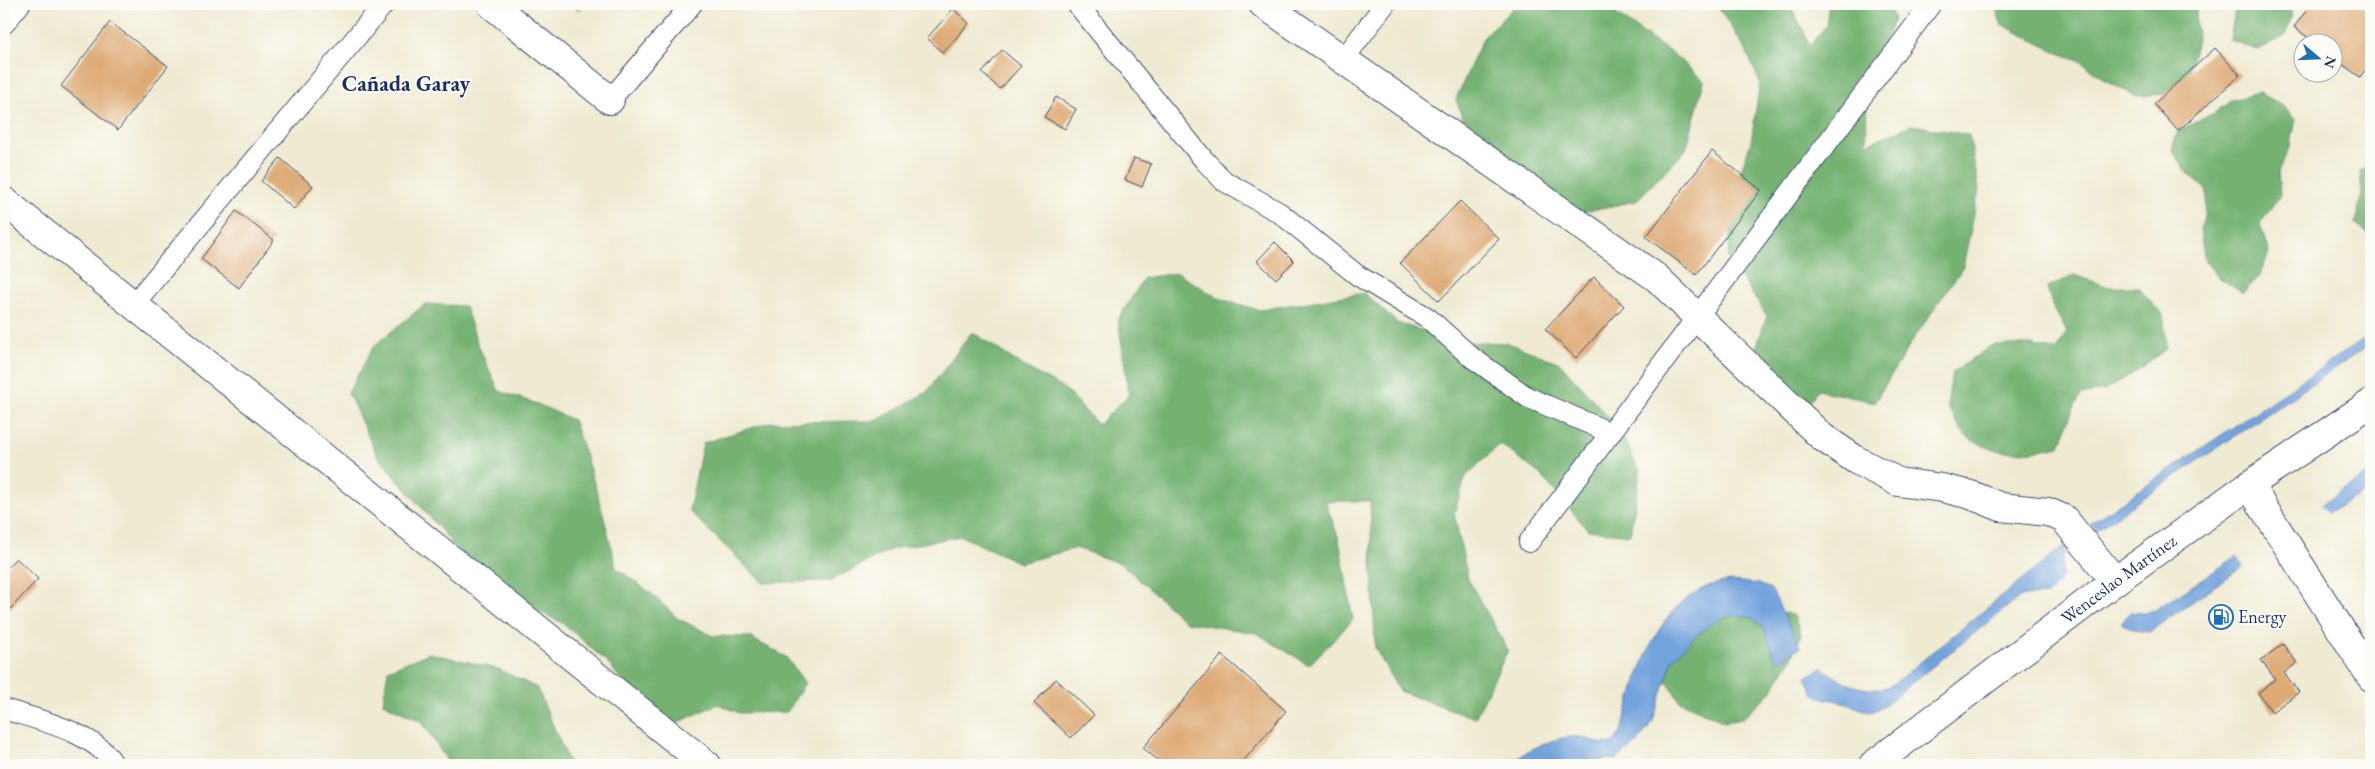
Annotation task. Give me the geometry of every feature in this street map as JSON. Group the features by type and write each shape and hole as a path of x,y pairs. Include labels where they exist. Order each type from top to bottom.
{"street":[{"path":"491,4 610,100"},
{"path":"1263,4 1657,278 1822,437 1856,460 1898,482 1942,488 1971,495 2001,507 2048,512 2064,519 2115,581"},
{"path":"4,201 707,765"},
{"name":"Wenceslao Martínez","path":"1873,765 2115,581 2249,485 2371,403"},
{"path":"2249,485 2371,677"}],"lane":[{"path":"4,24 20,4"},
{"path":"133,305 384,4"},
{"path":"610,100 692,4"},
{"path":"1077,4 1204,160 1224,181 1280,213 1357,275 1428,318 1470,356 1527,397 1610,433"},
{"path":"1343,60 1385,4"},
{"path":"1529,542 1931,4"},
{"path":"4,709 75,733 109,756 114,765"}],"green space":[{"path":"1517,4 1602,4 1677,57 1704,81 1686,150 1636,201 1567,215 1475,156 1456,99 1483,38"},
{"path":"1716,4 1790,4 1810,45 1826,26 1829,4 1887,4 1894,18 1866,92 1867,144 1912,125 1969,135 1979,189 1963,267 1910,344 1875,402 1818,390 1794,423 1759,385 1757,345 1767,316 1728,258 1734,190 1751,142 1760,83 1745,48"},
{"path":"1995,4 2194,4 2196,6 2197,39 2189,73 2166,94 2135,96 2105,80 2079,60 2056,52 2001,24"},
{"path":"2236,4 2294,4 2287,34 2258,50 2230,40"},
{"path":"2260,93 2282,105 2296,119 2291,144 2278,172 2280,195 2260,224 2269,254 2257,279 2243,293 2219,278 2205,261 2200,230 2205,215 2207,190 2187,173 2172,149 2178,131 2214,113 2232,100"},
{"path":"2371,165 2371,236 2355,224 2362,194 2360,171"},
{"path":"1178,273 1218,298 1259,310 1364,293 1397,323 1460,342 1508,343 1560,363 1620,430 1640,472 1630,535 1588,530 1540,474 1500,444 1466,476 1454,513 1468,579 1508,650 1475,718 1399,691 1375,648 1370,501 1325,501 1339,539 1353,620 1309,665 1256,633 1186,622 1122,564 1076,548 1020,563 961,536 892,549 830,581 763,583 689,511 703,443 770,422 876,421 927,392 972,332 1020,364 1066,390 1098,425 1129,395 1118,319 1144,278"},
{"path":"2074,275 2109,287 2138,287 2164,316 2166,349 2106,390 2081,395 2071,414 2060,446 2026,452 2014,452 1992,449 1970,439 1947,407 1952,373 1992,345 2030,345 2057,351 2067,331 2053,307 2047,288"},
{"path":"425,304 465,306 478,345 499,391 537,404 573,420 597,493 616,568 652,594 677,618 713,636 749,637 786,657 805,683 787,712 739,713 718,704 673,725 638,700 607,662 564,624 490,587 378,457 348,393 374,346"},
{"path":"1741,598 1794,616 1801,635 1792,658 1770,693 1742,719 1724,722 1680,701 1663,676 1667,644"},
{"path":"429,653 498,669 537,688 570,765 450,765 422,722 383,703 388,670"}],"water":[{"path":"2371,334 2371,344 2096,530 2091,523"},
{"path":"2371,472 2371,488 2315,521 2312,510"},
{"path":"2069,542 2072,548 2062,557 2062,580 2047,595 2024,596 2016,600 1878,710 1870,712 1835,700 1823,699 1813,693 1806,677 1822,668 1838,679 1856,686 1874,689 1892,685"},
{"path":"2251,547 2258,556 2149,632 2133,630 2121,623 2131,612 2144,613 2155,610"},
{"path":"1732,581 1759,584 1771,589 1800,647 1777,662 1764,629 1755,619 1740,615 1720,618 1693,638 1673,659 1652,723 1636,744 1617,759 1561,765 1509,765 1532,749 1562,738 1580,737 1598,743 1613,743 1621,732 1633,691 1650,648 1674,610 1690,596 1712,585"}],"pier":[{"path":"2320,502 2329,516 2315,523 2309,510"},
{"path":"2251,545 2261,557 2245,568 2236,554"}],"building":[{"path":"571,4 585,4 579,11"},
{"path":"2311,4 2371,4 2371,62 2360,77 2342,64 2342,32 2301,32 2294,27"},
{"path":"953,9 969,23 943,53 927,38"},
{"path":"110,22 168,66 118,130 61,86"},
{"path":"2215,48 2240,75 2178,131 2154,104"},
{"path":"1002,50 1021,66 1000,89 982,73"},
{"path":"1056,97 1076,109 1065,129 1044,117"},
{"path":"1712,151 1761,190 1696,275 1646,237"},
{"path":"280,158 313,186 294,209 261,181"},
{"path":"1134,158 1151,164 1142,187 1125,180"},
{"path":"1460,201 1499,239 1439,301 1400,263"},
{"path":"236,211 274,240 239,288 201,259"},
{"path":"1275,242 1294,261 1276,279 1257,261"},
{"path":"1594,277 1624,306 1576,358 1545,329"},
{"path":"16,558 38,579 4,616 4,571"},
{"path":"2283,644 2297,663 2284,673 2299,692 2272,712 2258,693 2275,679 2261,660"},
{"path":"1222,655 1286,711 1240,765 1164,765 1143,748"},
{"path":"1056,679 1094,715 1071,738 1034,703"}],"place":[{"name":"Energy","path":"2221,617"}],"district":[{"name":"Cañada Garay","path":"406,83"}]}
